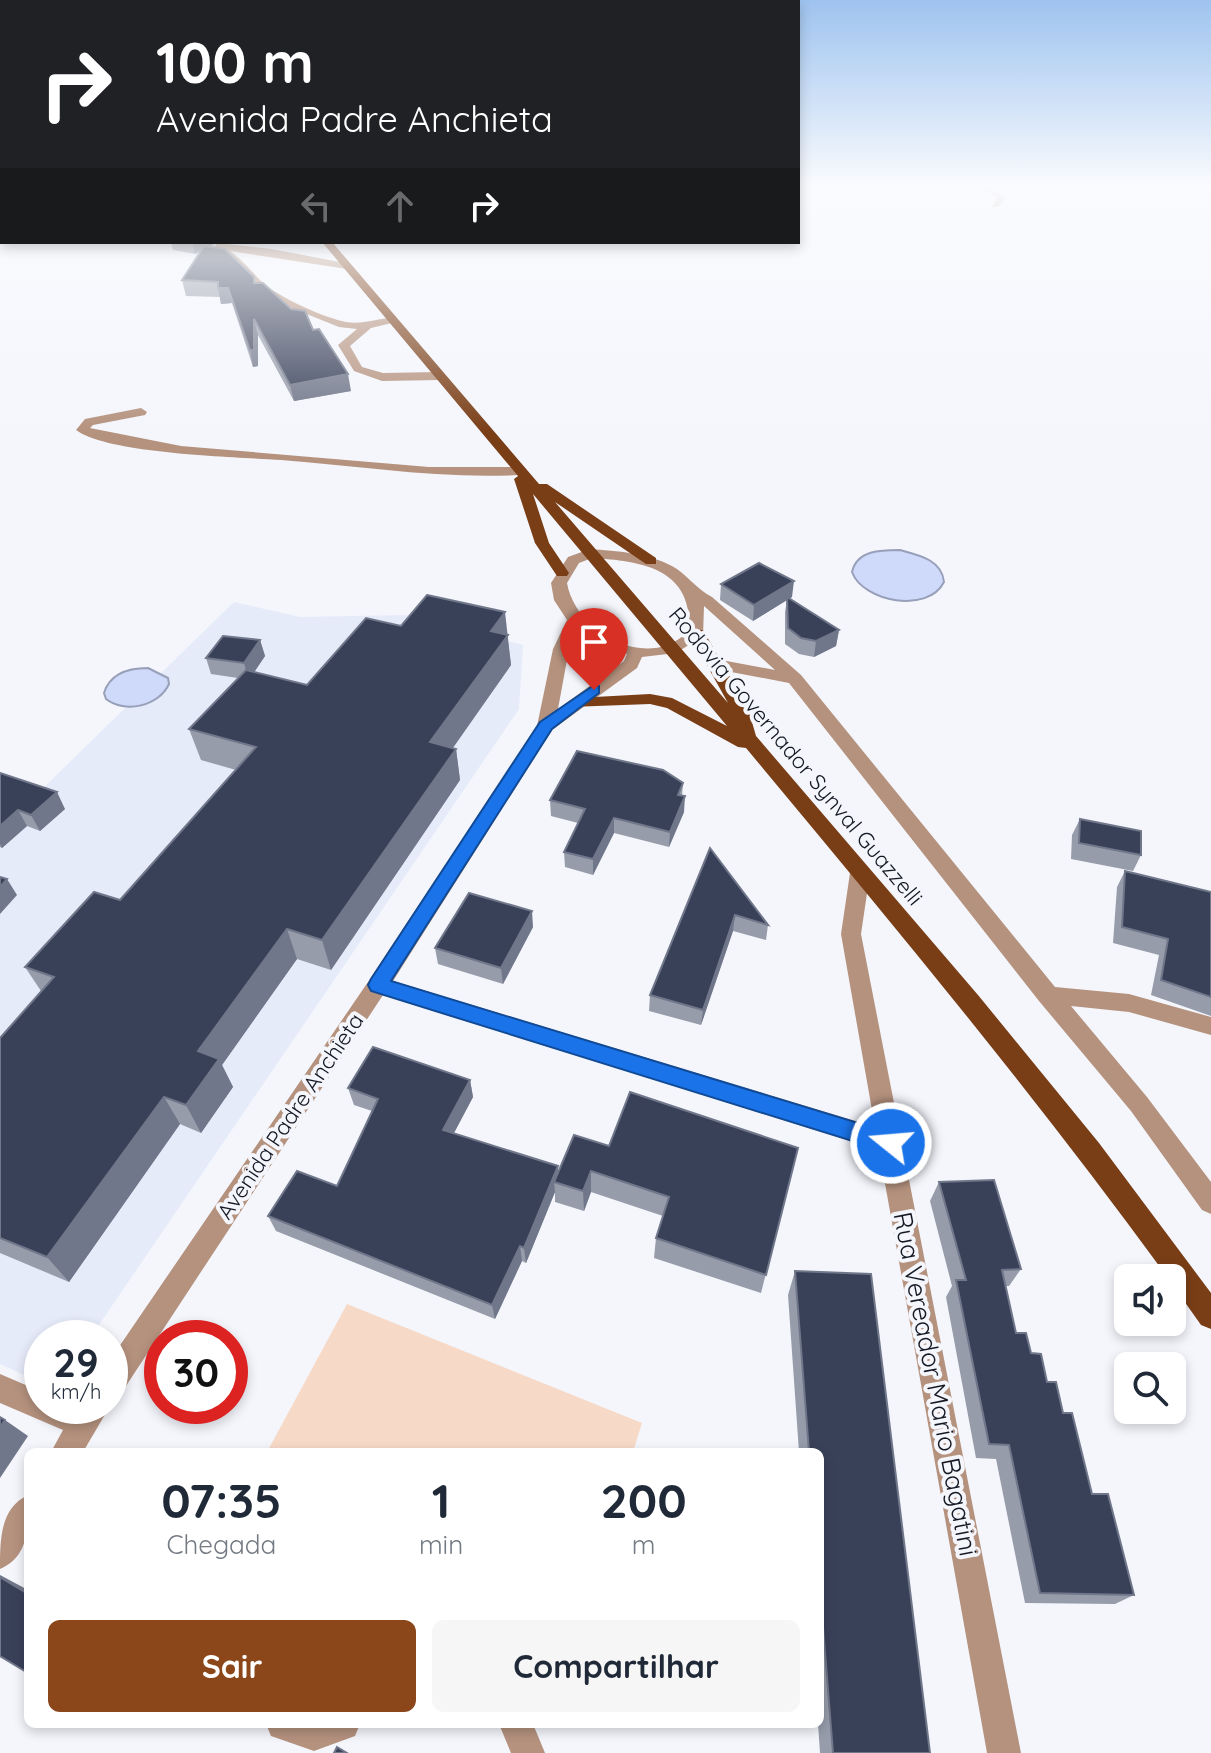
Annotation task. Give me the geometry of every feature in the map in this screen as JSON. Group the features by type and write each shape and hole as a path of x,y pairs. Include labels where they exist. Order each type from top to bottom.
{"main road":[{"name":"Rodovia Governador Synval Guazzelli","path":"350,270 970,1001 1071,1128 1211,1315"},
{"path":"519,471 651,561"},
{"path":"519,471 542,543 562,573"},
{"path":"697,633 739,708 751,746"},
{"path":"576,703 650,699 672,703 751,746"}],"street":[{"path":"248,270 259,285 288,303 343,325 367,326 392,320"},
{"path":"367,326 344,345 358,369 382,377 439,376"},
{"path":"141,412 89,422 82,430 153,448 283,457 435,473 519,471"},
{"path":"690,592 700,617 697,633 672,650 636,652 613,646 575,620 559,593 562,573 573,560 590,553 632,556 651,561 670,571 690,592 707,600 795,679 1047,995 1139,1104 1211,1202"},
{"name":"Avenida Padre Anchieta","path":"546,726 561,649 575,620"},
{"name":"Avenida Padre Anchieta","path":"128,1358 378,985 546,726 631,664 636,652"},
{"path":"716,664 795,679"},
{"name":"Rua Vereador Mario Bagatini","path":"860,873 851,934 1004,1753"},
{"path":"378,985 891,1143"},
{"path":"1047,995 1129,1003 1211,1026"},
{"path":"0,1388 24,1395"},
{"path":"69,1448 84,1424"},
{"path":"0,1553 24,1516"},
{"path":"295,1728 314,1734 331,1728"},
{"path":"518,1728 528,1753"}],"shaded area":[{"path":"234,602 300,617 405,615 523,645 519,709 102,1320 24,1320 24,1375 0,1364 0,830"},
{"path":"347,1304 642,1423 634,1448 269,1448"}],"water":[{"path":"900,550 928,560 939,568 944,582 936,592 911,601 882,597 858,582 852,572 864,555"},
{"path":"148,668 168,678 169,684 158,698 132,707 114,704 106,699 104,693 107,686 116,676 134,669"}],"building":[{"path":"189,270 247,270 254,277 254,283 263,283 291,309 305,311 313,330 319,329 348,374 290,385 254,319 254,350 250,350 228,288 218,288 218,282 182,280"},
{"path":"759,563 794,581 754,605 721,584"},
{"path":"427,595 505,612 491,631 508,635 430,742 456,749 322,940 287,929 198,1051 219,1059 186,1105 164,1097 47,1257 0,1238 0,1038 54,977 25,967 94,892 120,900 256,747 189,729 246,670 307,685 366,618 401,626"},
{"path":"787,597 839,630 816,641 801,638 788,628"},
{"path":"223,636 260,640 244,663 206,658"},
{"path":"577,751 663,770 683,783 678,795 685,796 670,832 614,818 593,859 564,852 585,809 550,800"},
{"path":"0,773 57,792 31,815 18,810 0,826"},
{"path":"1080,819 1141,831 1141,855 1079,843"},
{"path":"710,848 768,925 735,915 703,1010 650,995"},
{"path":"1125,871 1211,892 1211,997 1161,980 1168,939 1122,927"},
{"path":"469,893 532,911 501,968 435,948"},
{"path":"373,1047 470,1080 443,1130 558,1166 524,1248 520,1246 492,1305 268,1216 297,1171 337,1186 378,1099 348,1088"},
{"path":"630,1092 798,1148 766,1275 656,1238 669,1197 591,1171 583,1191 554,1182 574,1135 609,1146"},
{"path":"994,1180 1021,1269 1002,1270 1016,1333 1026,1333 1031,1353 1041,1354 1047,1382 1056,1382 1063,1413 1072,1413 1092,1494 1108,1494 1134,1595 1040,1593 1009,1445 989,1444 956,1280 966,1280 939,1182"},
{"path":"795,1271 871,1274 930,1753 833,1753 824,1639 824,1448 809,1448"},
{"path":"0,1577 24,1592 24,1671 0,1656"}],"route":[{"path":"594,690 546,726 378,985 891,1143"}]}
